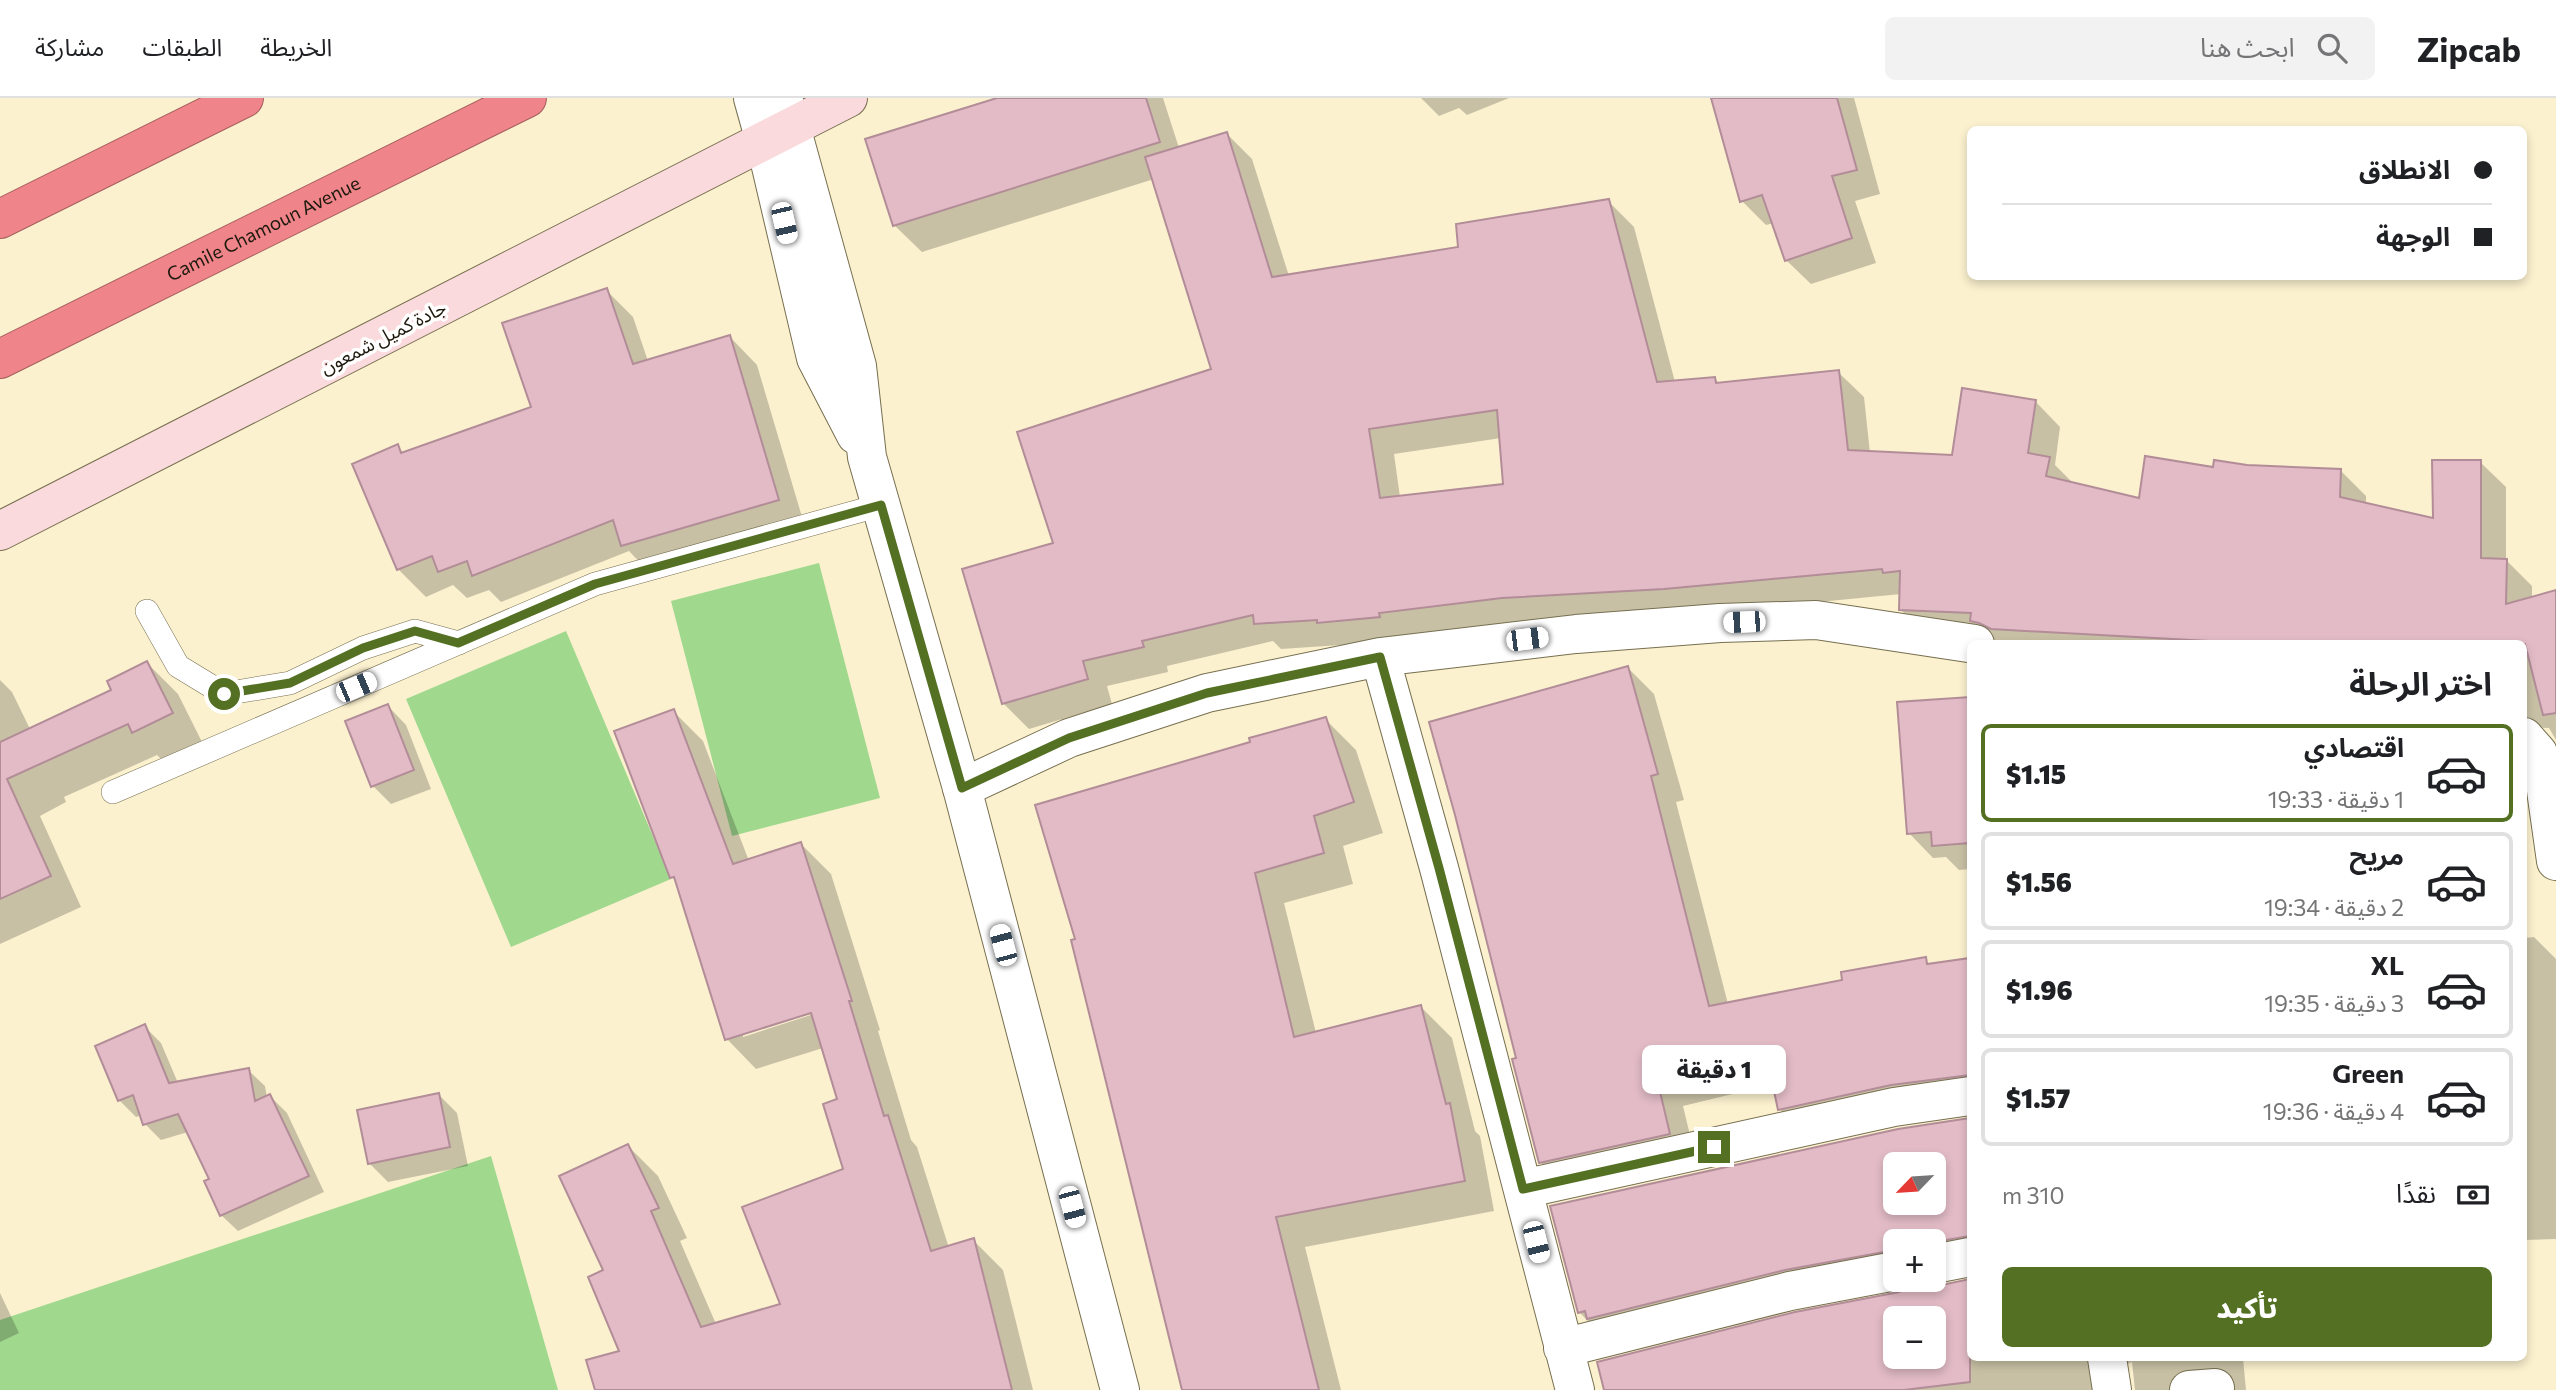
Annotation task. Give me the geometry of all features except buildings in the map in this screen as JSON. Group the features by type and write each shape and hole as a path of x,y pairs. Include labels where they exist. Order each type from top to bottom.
{"highway":[{"path":"0,219 244,98"},
{"name":"Camile Chamoun Avenue","path":"0,359 527,98"}],"main road":[{"path":"769,114 848,98"},
{"name":"جادة كميل شمعون","path":"0,531 769,114"}],"street":[{"path":"769,114 816,358 867,457 962,788 1120,1390"},
{"path":"962,788 1069,738 1207,693 1380,657 1576,634 1720,623 1816,620 1967,643"},
{"path":"1380,657 1439,868 1575,1390"},
{"path":"2527,740 2538,753 2544,776 2556,861"},
{"path":"1523,1189 1894,1107 1967,1096"},
{"path":"1946,1262 1967,1258"},
{"path":"1563,1348 1790,1291 1883,1273"},
{"path":"2107,1361 2112,1390"}],"lane":[{"path":"113,792 595,584 881,505"},
{"path":"147,611 178,666 224,694 290,683 363,648 415,631 458,643"}],"green space":[{"path":"819,563 880,798 732,836 671,601"},
{"path":"566,631 671,879 511,947 406,699"},
{"path":"491,1156 558,1390 0,1390 0,1320"}],"route":[{"path":"224,694 290,683 363,648 415,631 458,643 595,584 881,505 962,788 1069,738 1207,693 1380,657 1439,868 1523,1189 1714,1147"}]}
